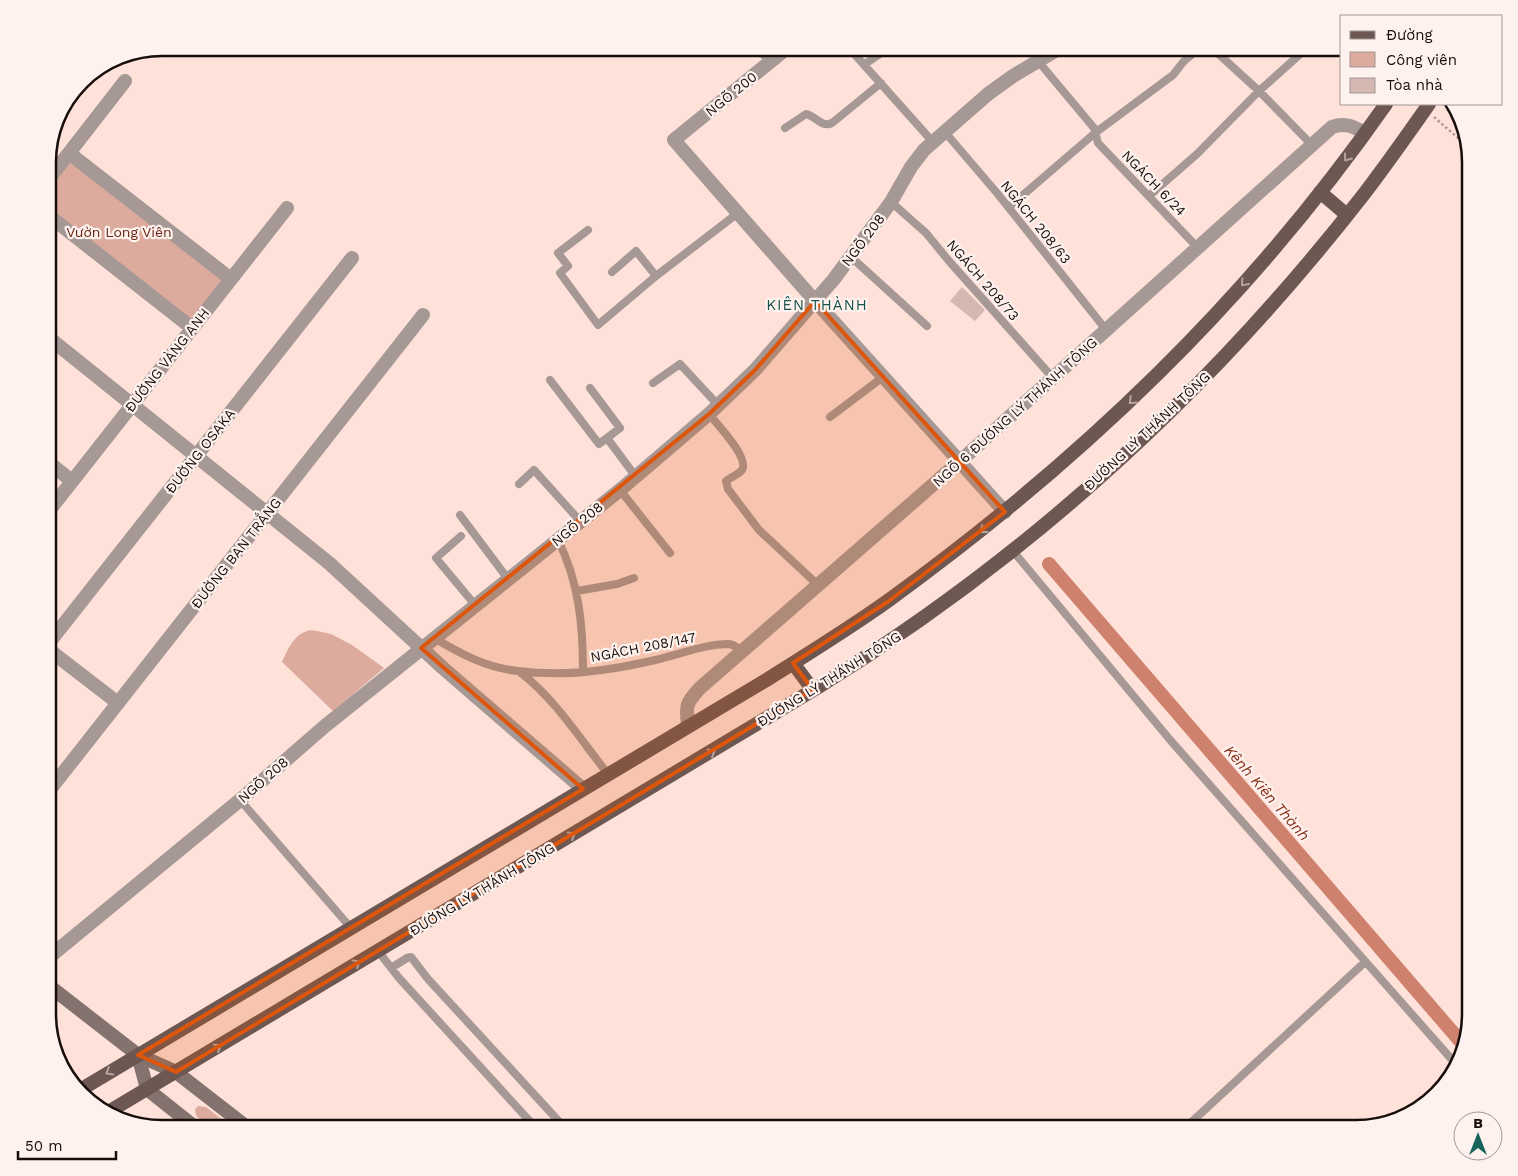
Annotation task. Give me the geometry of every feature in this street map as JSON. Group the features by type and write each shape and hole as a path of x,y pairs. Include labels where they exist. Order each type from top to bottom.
{"main road":[{"path":"85,1087 793,663 889,600 1005,512 1095,434 1166,367 1236,292 1320,192 1385,105"},
{"name":"ĐƯỜNG LÝ THÁNH TÔNG","path":"114,1108 813,690 916,624 1013,551 1116,463 1193,390 1264,314 1348,215 1427,107"},
{"path":"1320,192 1348,215"},
{"path":"793,663 813,690"},
{"path":"56,991 138,1055 176,1072 238,1120"},
{"path":"138,1055 147,1089 186,1120"}],"street":[{"path":"769,56 774,60"},
{"name":"NGÕ 200","path":"738,213 674,140 778,56"},
{"name":"NGÕ 208","path":"56,951 240,800 325,726 636,477 713,409 755,370 815,301 851,257 891,202 911,167 932,142 988,94 1046,56"},
{"path":"56,170 125,81"},
{"name":"NGÕ 6 ĐƯỜNG LÝ THÁNH TÔNG","path":"688,726 686,709 690,698 960,462 1332,127 1340,124 1348,125 1365,133"},
{"path":"69,153 231,280"},
{"name":"ĐƯỜNG VÀNG ANH","path":"56,502 287,208"},
{"path":"738,213 1005,512"},
{"path":"56,221 192,328"},
{"name":"ĐƯỜNG OSAKA","path":"56,634 352,258"},
{"name":"ĐƯỜNG BAN TRẮNG","path":"56,782 423,315"},
{"path":"56,344 348,580 421,648 582,789"},
{"path":"56,468 72,481"},
{"path":"56,654 118,703"}],"lane":[{"path":"857,56 932,142"},
{"path":"865,64 877,56"},
{"path":"1009,207 1096,133 1173,75 1190,56"},
{"path":"1221,56 1260,91 1312,145"},
{"path":"1149,196 1197,154 1298,56"},
{"name":"NGÁCH 6/24","path":"1038,61 1094,128 1098,144 1198,248"},
{"path":"785,128 806,114 824,124 832,124 881,83"},
{"name":"NGÁCH 208/63","path":"944,131 1009,207 1107,331"},
{"name":"NGÁCH 208/73","path":"891,202 926,233 1053,378"},
{"path":"588,230 558,253 568,266 560,272 598,325 656,276 738,213"},
{"path":"612,272 636,251 656,276"},
{"path":"851,257 927,326"},
{"path":"653,383 680,364 713,409 742,459 744,465 742,471 726,481 728,489 759,530 818,585"},
{"path":"830,417 883,377"},
{"path":"550,380 600,444 620,428 590,388"},
{"path":"607,438 636,477"},
{"path":"519,484 534,470 580,521"},
{"path":"620,490 670,553"},
{"path":"460,515 508,579"},
{"path":"460,536 436,558 475,605"},
{"path":"558,540 567,558 577,591 583,671"},
{"path":"1013,551 1171,741 1451,1059"},
{"path":"577,591 616,584 634,578"},
{"name":"NGÁCH 208/147","path":"434,638 476,661 520,672 583,671 636,664 724,645 734,645 742,652"},
{"path":"520,672 544,694 608,774"},
{"path":"240,800 351,928"},
{"path":"378,951 391,968 529,1120"},
{"path":"391,968 409,956 411,957 428,979 558,1120"},
{"path":"1194,1120 1365,962"}],"path":[{"path":"1427,107 1458,137"}],"highlighted area":[{"path":"815,301 1005,512 889,601 793,663 813,690 654,786 176,1072 138,1055 583,789 421,648 709,414 755,370"}],"green space":[{"name":"Vườn Long Viên","path":"69,153 231,279 192,328 56,222 56,170"},
{"path":"312,630 331,634 352,645 384,668 333,711 282,662 297,637 306,631"},
{"path":"198,1106 206,1107 223,1120 201,1120 196,1116 195,1109"}],"building":[{"path":"962,287 985,310 975,321 950,301"}],"waterway":[{"name":"Kênh Kiên Thành","path":"1049,564 1458,1039"}],"district":[{"name":"KIÊN THÀNH","path":"817,305"}]}
